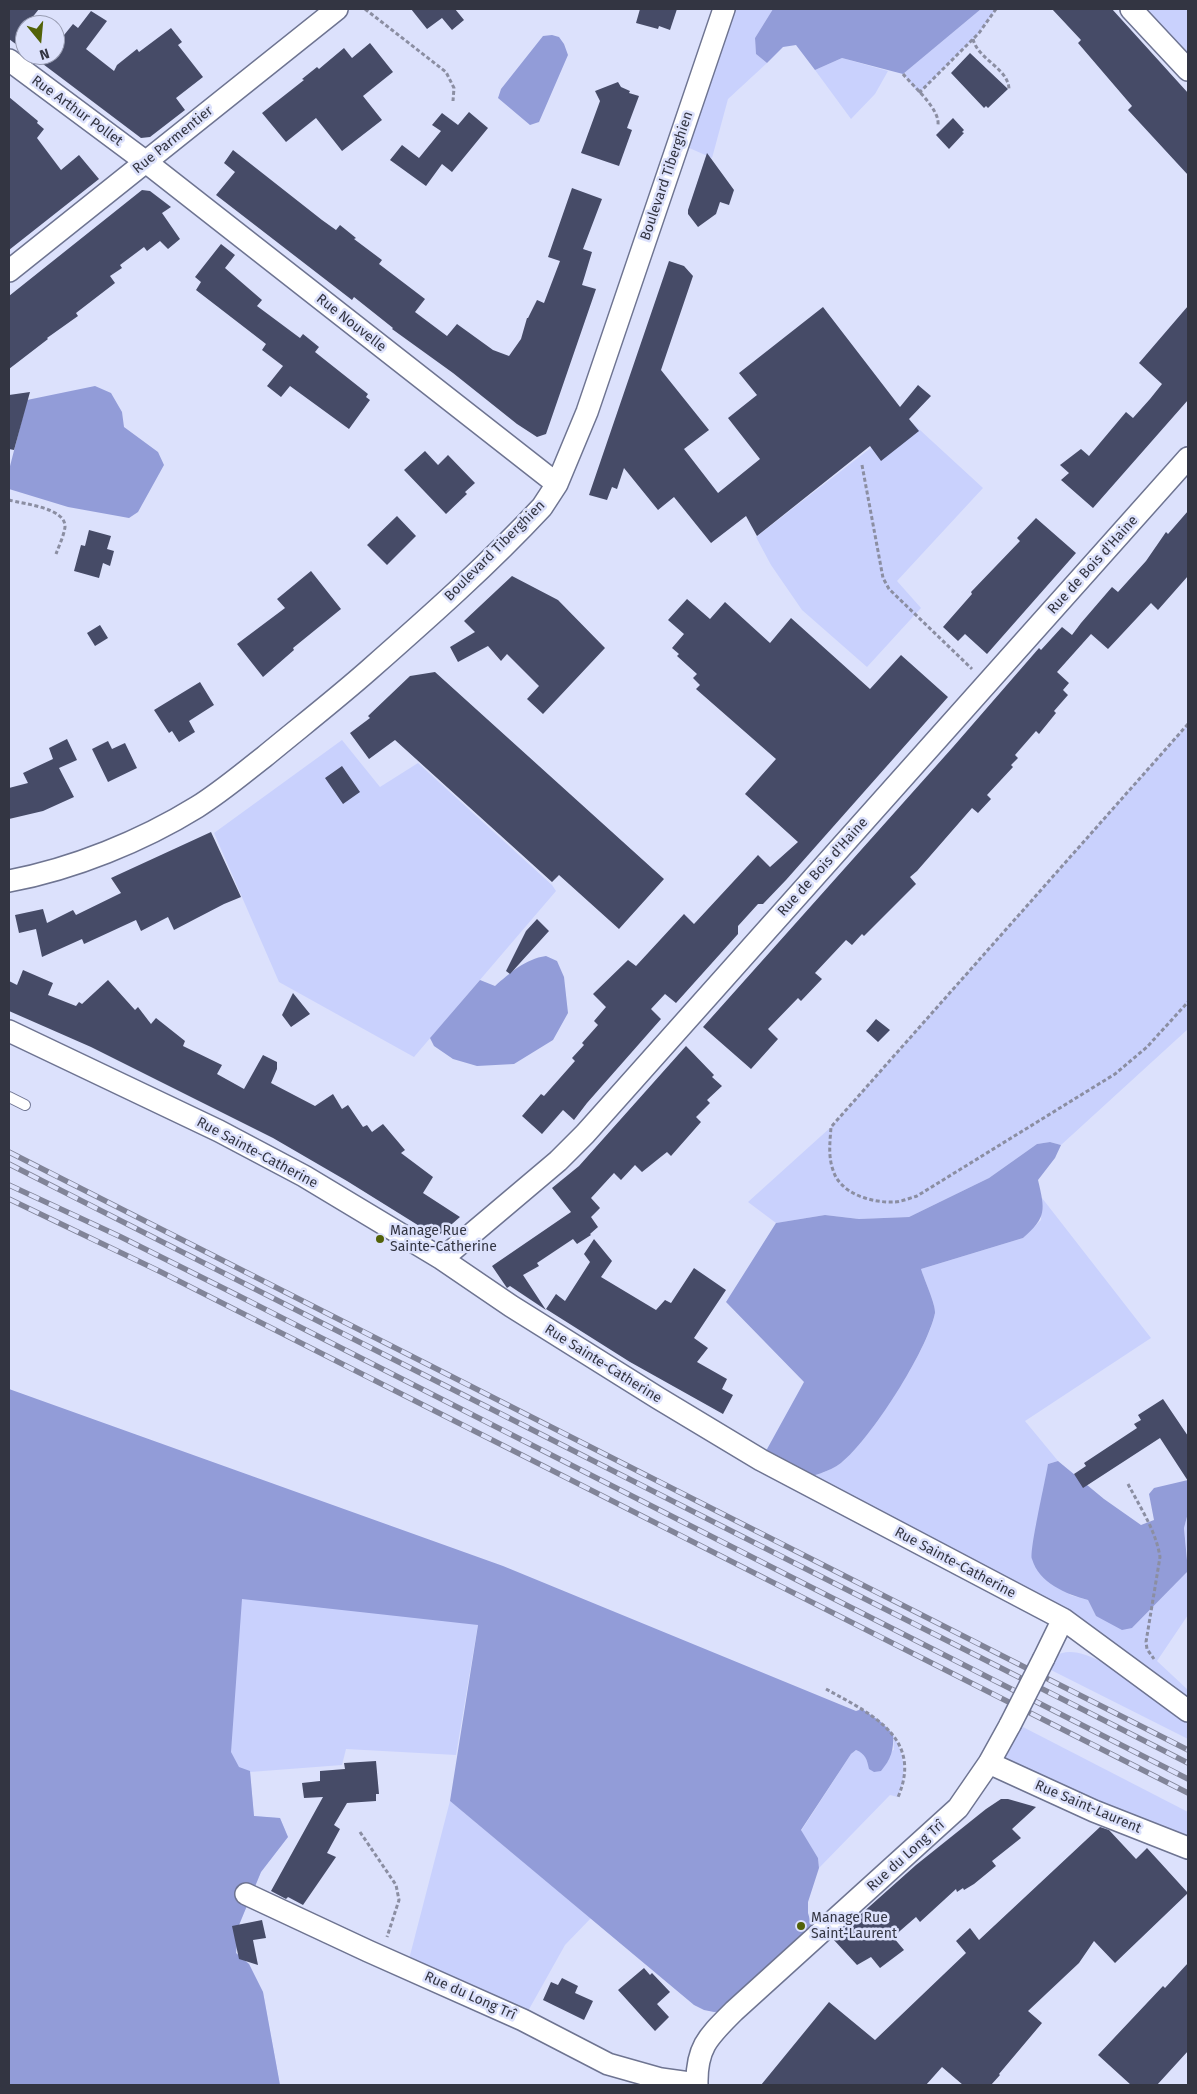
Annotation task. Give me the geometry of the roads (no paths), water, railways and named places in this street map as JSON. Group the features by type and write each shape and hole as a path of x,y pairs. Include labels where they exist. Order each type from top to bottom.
{"street":[{"name":"Rue Parmentier","path":"9,271 337,9"},
{"name":"Boulevard Tiberghien","path":"9,881 31,877 124,845 177,819 221,790 330,704 410,635 542,507 557,484 587,412 724,9"},
{"path":"1131,9 1188,70"},
{"name":"Rue Arthur Pollet","path":"9,60 146,162"},
{"name":"Rue Nouvelle","path":"146,162 557,484"},
{"name":"Rue de Bois d'Haine","path":"442,1259 558,1161 585,1134 1188,458"},
{"name":"Rue Sainte-Catherine","path":"9,1032 219,1131 304,1176 442,1259 511,1306 761,1460 1063,1619 1188,1710"},
{"name":"Rue du Long Trî","path":"246,1894 523,2020 608,2064 661,2079 697,2085 699,2057 708,2037 734,2011 958,1808 990,1763 1063,1619"},
{"name":"Rue Saint-Laurent","path":"990,1763 1094,1811 1188,1848"}],"lane":[{"path":"9,1097 26,1105"}],"railway":[{"path":"9,1152 1188,1750"},
{"path":"9,1164 1188,1763"},
{"path":"9,1185 121,1237 239,1296 1188,1779"},
{"path":"9,1199 159,1271 1188,1793"}],"place":[{"name":"Manage Rue Sainte-Catherine","path":"380,1239"},
{"name":"Manage Rue Saint-Laurent","path":"801,1926"}]}
